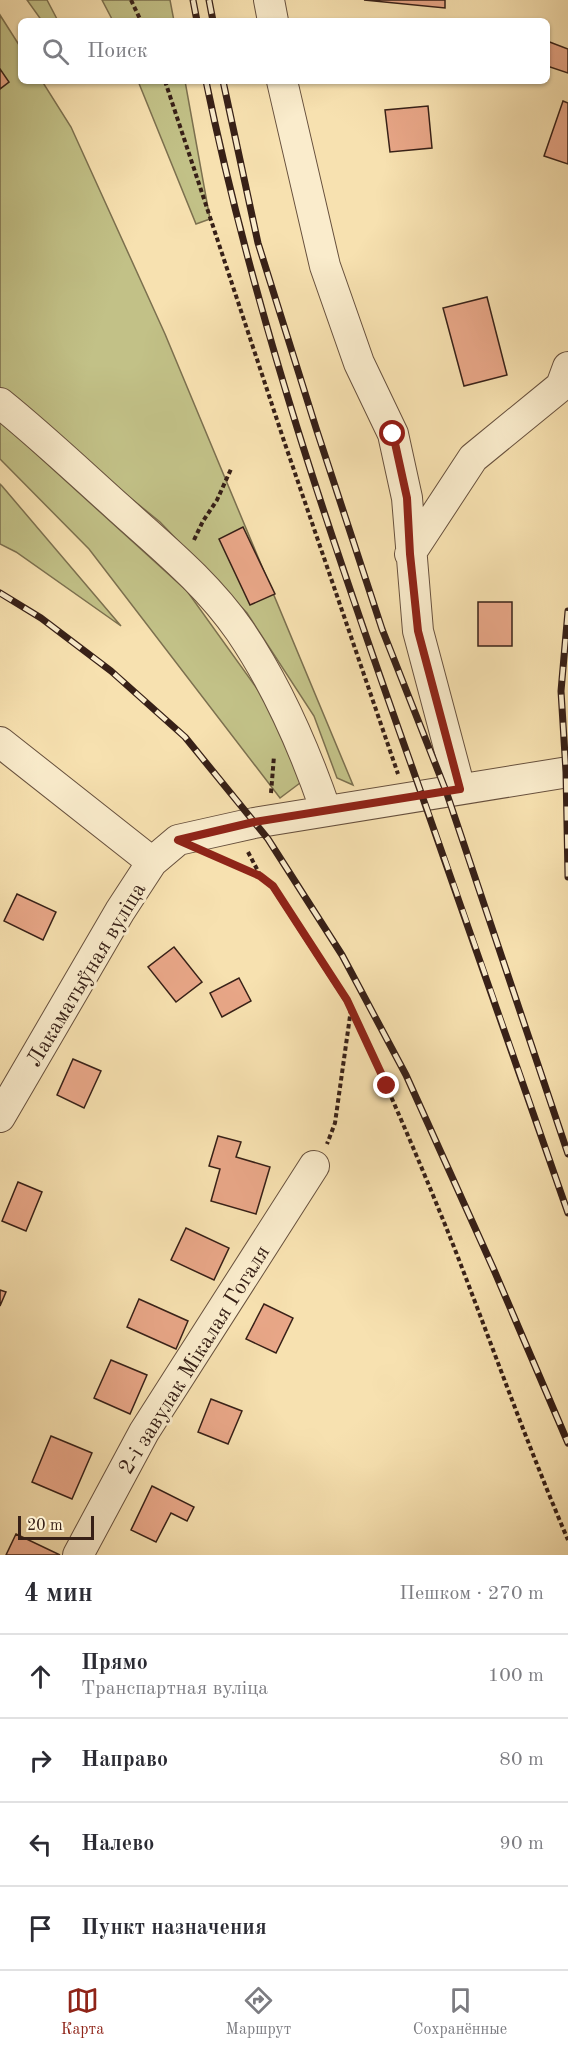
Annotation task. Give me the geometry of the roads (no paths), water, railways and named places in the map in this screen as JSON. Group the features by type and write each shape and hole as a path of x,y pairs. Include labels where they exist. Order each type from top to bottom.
{"street":[{"path":"269,0 272,18"},
{"path":"283,84 325,266 359,363 393,434 407,498 418,631 460,789"},
{"path":"410,554 473,458 561,386 568,367"},
{"path":"0,403 35,431 192,573 238,630 278,692 309,761 326,811"},
{"path":"0,742 152,862"},
{"name":"Лакаматыўная вуліца","path":"0,1117 120,911 152,862 178,840 254,822 568,772"},
{"name":"2-і завулак Мікалая Гогаля","path":"78,1555 144,1432 314,1166"}],"railway":[{"path":"193,0 196,18"},
{"path":"209,0 212,18"},
{"path":"207,84 247,255 271,342 324,513 568,1213"},
{"path":"224,84 258,243 316,428 382,629 446,791 568,1154"},
{"path":"0,593 41,618 111,671 185,737 268,839 342,955 406,1075 494,1270 568,1443"},
{"path":"568,611 561,691 566,772 568,877"}]}
